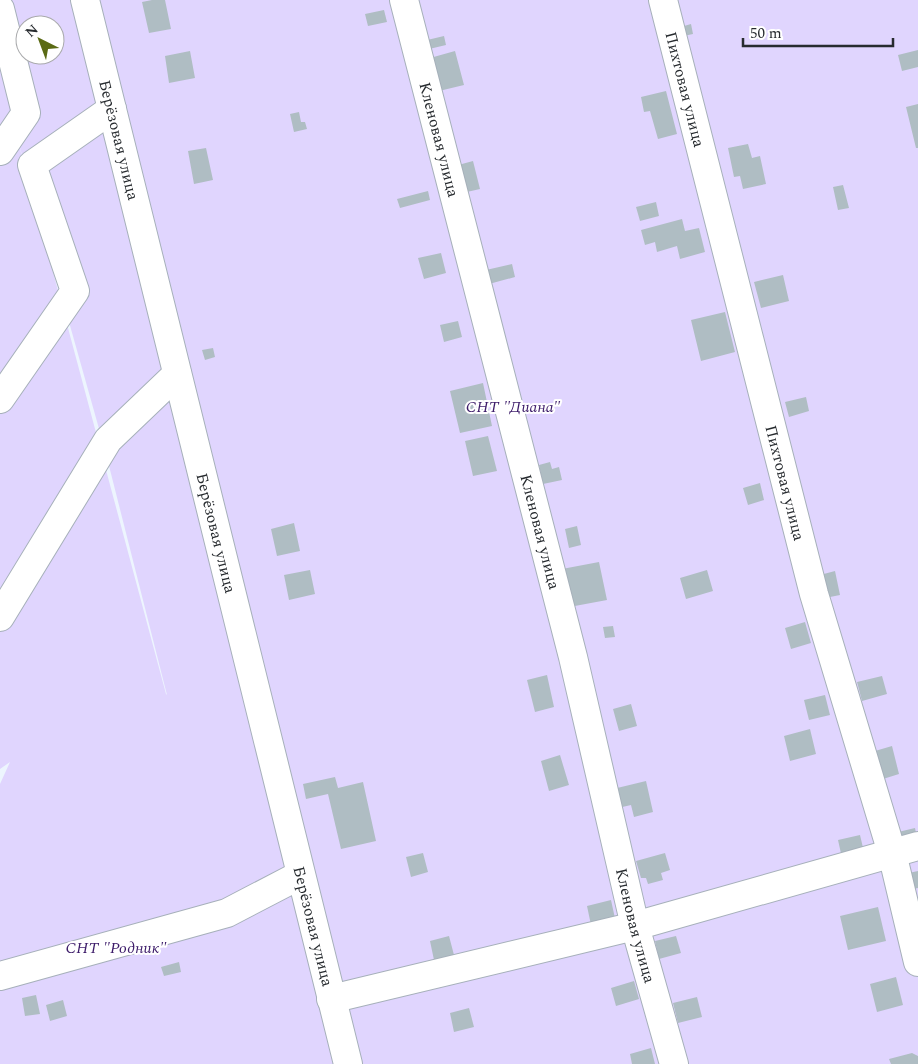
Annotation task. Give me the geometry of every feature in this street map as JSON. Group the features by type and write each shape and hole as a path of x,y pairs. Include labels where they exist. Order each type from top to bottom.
{"street":[{"name":"Берёзовая улица","path":"86,0 348,1064"},
{"name":"Кленовая улица","path":"404,0 574,658 635,926 674,1064"},
{"name":"Пихтовая улица","path":"663,0 814,594 892,853 918,962"},
{"path":"0,9 5,55 26,113 0,151"},
{"path":"0,398 75,291 32,165 112,109"},
{"path":"0,617 108,440 177,374"},
{"path":"331,999 635,926 918,846"},
{"path":"0,976 227,913 300,874"}],"green space":[{"name":"СНТ \"Диана\"","path":"0,0 918,0 918,1064 0,1064 0,784 10,762 0,769","holes":["15,130 105,450 167,695"]}],"building":[{"path":"165,0 171,29 149,33 142,2"},
{"path":"384,10 387,22 368,26 365,14"},
{"path":"691,24 693,34 679,37 677,28"},
{"path":"444,36 446,45 425,50 423,41"},
{"path":"918,50 918,67 902,71 898,55"},
{"path":"190,51 195,78 169,83 165,56"},
{"path":"455,51 464,85 439,91 430,58"},
{"path":"666,91 677,134 658,139 650,111 644,112 641,97"},
{"path":"918,104 918,148 916,148 906,107"},
{"path":"299,112 301,122 305,122 307,129 294,132 290,114"},
{"path":"748,144 752,158 760,156 766,184 743,189 740,176 734,177 728,148"},
{"path":"206,148 213,180 194,184 188,151"},
{"path":"473,161 480,189 458,194 451,167"},
{"path":"843,185 849,208 838,210 833,187"},
{"path":"428,191 430,200 400,208 397,199"},
{"path":"656,202 659,216 640,221 636,207"},
{"path":"682,219 685,231 699,228 705,252 680,259 677,246 657,252 655,242 645,245 641,230"},
{"path":"441,253 446,273 424,279 418,258"},
{"path":"512,264 515,277 489,284 486,270"},
{"path":"783,275 789,301 761,308 754,282"},
{"path":"725,312 735,352 701,361 691,320"},
{"path":"458,321 462,337 444,342 440,325"},
{"path":"213,348 215,357 205,360 202,350"},
{"path":"483,383 492,426 460,433 450,391"},
{"path":"806,397 809,411 789,417 785,402"},
{"path":"488,436 497,471 473,476 465,441"},
{"path":"550,462 552,469 559,467 562,480 543,484 539,465"},
{"path":"760,483 764,500 748,505 743,488"},
{"path":"294,523 300,551 277,556 271,529"},
{"path":"577,526 581,545 569,548 565,529"},
{"path":"599,562 607,600 564,608 562,569"},
{"path":"310,570 315,594 289,600 284,575"},
{"path":"707,570 713,591 686,599 680,578"},
{"path":"835,571 840,595 825,598 820,575"},
{"path":"805,622 811,643 791,649 785,628"},
{"path":"613,626 615,637 605,638 603,627"},
{"path":"547,675 554,707 535,712 527,680"},
{"path":"882,676 887,694 862,701 857,682"},
{"path":"825,695 830,715 809,720 804,700"},
{"path":"631,704 637,726 619,731 613,709"},
{"path":"810,729 816,754 790,761 784,736"},
{"path":"892,746 899,774 883,779 875,751"},
{"path":"560,755 569,785 549,791 541,761"},
{"path":"335,777 338,788 363,782 376,841 341,849 328,794 306,799 303,784"},
{"path":"646,781 653,812 634,817 631,805 618,808 613,789"},
{"path":"915,828 917,838 897,843 894,833"},
{"path":"860,835 864,852 842,858 838,840"},
{"path":"423,853 428,872 411,877 406,857"},
{"path":"665,853 670,870 661,873 663,880 648,884 646,878 641,878 636,861"},
{"path":"918,871 918,888 908,890 904,874"},
{"path":"611,900 616,923 591,925 587,906"},
{"path":"878,907 886,941 848,950 840,916"},
{"path":"449,936 454,955 434,960 430,941"},
{"path":"676,936 681,953 659,959 655,941"},
{"path":"179,962 181,972 164,976 161,967"},
{"path":"896,977 903,1005 877,1012 870,984"},
{"path":"634,981 639,999 616,1006 611,988"},
{"path":"36,995 40,1014 25,1016 22,998"},
{"path":"697,997 702,1017 678,1023 673,1003"},
{"path":"63,1000 67,1016 50,1021 46,1005"},
{"path":"469,1008 474,1027 454,1032 450,1013"},
{"path":"651,1048 655,1064 632,1064 630,1054"},
{"path":"912,1053 918,1056 918,1064 891,1064 889,1059"}],"park label":[{"name":"СНТ \"Родник\"","path":"116,947"}]}
